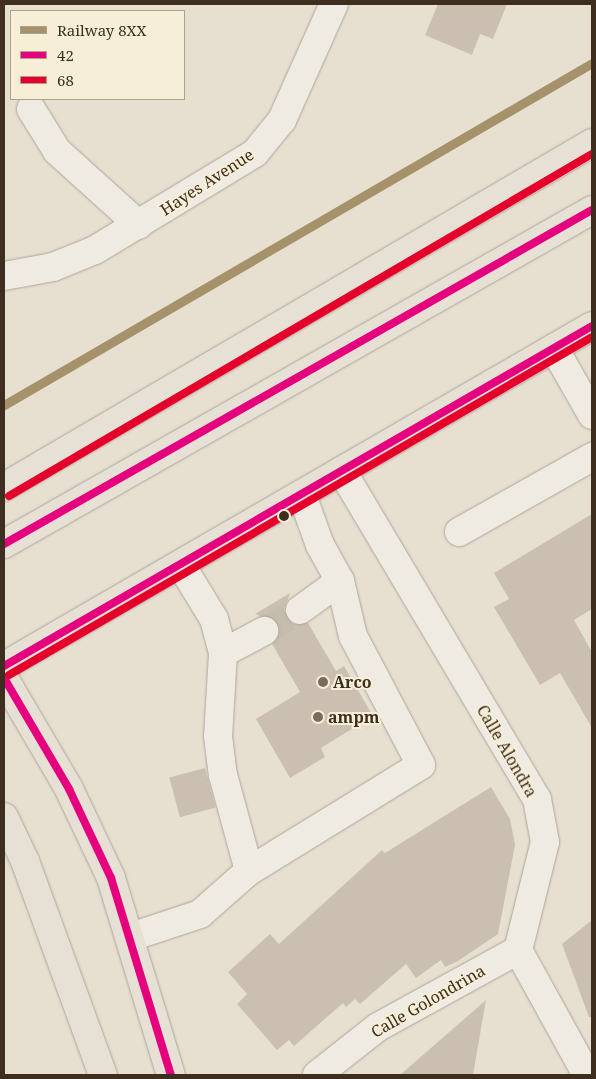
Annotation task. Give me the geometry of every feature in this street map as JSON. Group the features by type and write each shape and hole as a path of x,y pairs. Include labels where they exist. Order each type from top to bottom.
{"main road":[{"path":"4,487 592,143"},
{"path":"4,544 592,210"},
{"path":"4,666 592,326"},
{"path":"4,678 91,833 131,936 171,1075"},
{"path":"4,817 25,861 103,1075"}],"street":[{"name":"Hayes Avenue","path":"4,276 53,267 139,225 255,153 282,120 334,4"},
{"path":"30,109 57,151 139,225"},
{"path":"554,348 592,415"},
{"path":"459,532 592,457"},
{"name":"Calle Alondra","path":"342,471 537,799 544,842 518,950"},
{"path":"131,936 200,914 249,871 421,765 353,636 340,581 320,545 302,495"},
{"path":"181,565 214,619 223,653 220,746 249,871"},
{"path":"300,610 340,581"},
{"path":"223,653 264,631"},
{"path":"518,950 587,1075"},
{"name":"Calle Golondrina","path":"318,1075 378,1027 518,950"}],"building":[{"path":"438,4 507,4 493,39 480,34 472,55 425,35"},
{"path":"592,514 592,609 574,620 592,652 592,728 560,673 540,685 494,607 509,599 494,573"},
{"name":"Arco","path":"290,593 284,611 287,619 294,624 308,623 336,671 344,666 373,716 321,748 325,757 290,778 256,719 300,692 272,644 280,632 277,623 255,614"},
{"path":"205,768 216,808 180,817 169,778"},
{"path":"491,787 510,819 515,845 498,934 458,961 445,967 441,960 416,978 406,964 360,1004 355,999 346,1007 343,1003 294,1046 289,1040 277,1050 237,1004 247,994 228,972 270,934 279,944 382,850 385,853"},
{"path":"592,920 592,1017 589,1017 562,944"},
{"path":"486,1000 473,1075 400,1075"}],"tunnel":[{"path":"264,631 300,610"}],"rail line":[{"name":"8XX","path":"4,405 592,63"}],"transit line":[{"name":"68","path":"9,496 592,154"},
{"name":"42","path":"4,544 592,210"},
{"name":"42","path":"4,666 592,326"},
{"name":"68","path":"9,675 592,337"},
{"name":"42","path":"4,678 69,789 111,878 171,1075"}],"place":[{"name":"Arco","path":"323,682"},
{"name":"ampm","path":"318,717"}]}
